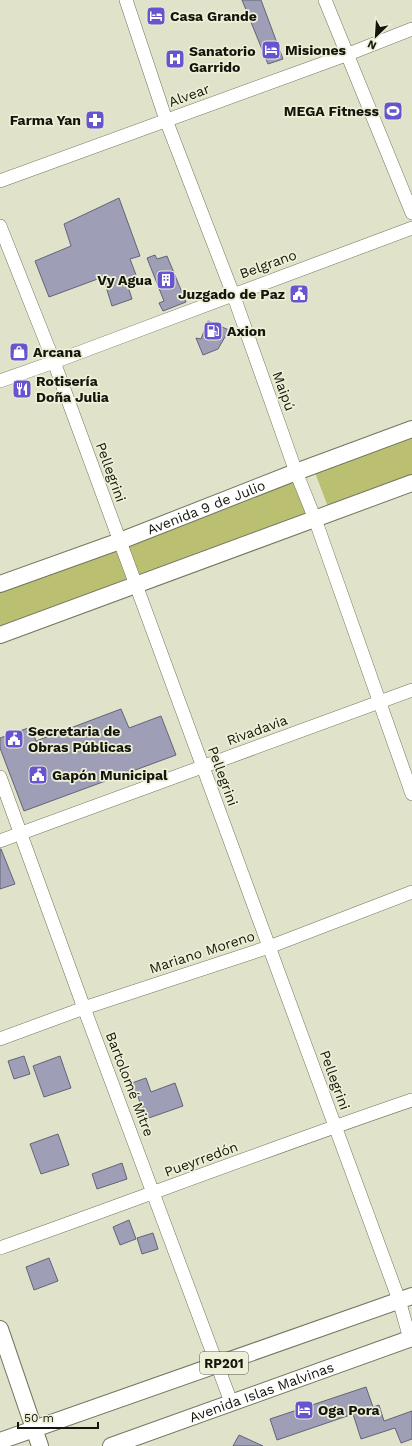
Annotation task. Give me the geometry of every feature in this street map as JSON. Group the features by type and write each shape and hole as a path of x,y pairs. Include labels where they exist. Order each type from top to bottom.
{"main road":[{"name":"Avenida 9 de Julio","path":"0,584 120,541 296,472 412,430"},
{"path":"0,635 412,484"},
{"name":"RP201","path":"0,1441 406,1298"},
{"path":"0,1329 40,1446"},
{"name":"Avenida Islas Malvinas","path":"111,1446 411,1338"}],"street":[{"name":"Maipú","path":"126,0 166,120 233,294 296,472 315,519 412,794"},
{"path":"325,0 346,55 412,213"},
{"name":"Alvear","path":"0,181 346,55 412,29"},
{"name":"Pellegrini","path":"0,226 54,362 335,1126 406,1298 411,1338"},
{"name":"Belgrano","path":"0,381 412,228"},
{"name":"Rivadavia","path":"0,841 412,690"},
{"name":"Bartolomé Mitre","path":"0,777 84,1008 231,1402"},
{"name":"Mariano Moreno","path":"0,1039 84,1008 269,947 412,892"},
{"name":"Pueyrredón","path":"0,1248 154,1194 335,1126 412,1100"}],"green space":[{"path":"412,435 412,484 330,512 314,470"},
{"path":"293,475 309,517 136,576 123,539"},
{"path":"116,542 130,580 0,626 0,586"}],"building":[{"path":"242,0 261,0 283,59 268,64"},
{"path":"119,198 140,256 130,259 136,275 126,280 132,299 112,306 103,277 49,297 35,261 71,246 64,224"},
{"name":"Vy Agua","path":"155,255 157,259 167,256 186,302 163,311 159,303 164,301 147,258"},
{"path":"208,321 229,330 218,349 203,355 196,338 201,339"},
{"path":"121,709 129,728 161,716 176,755 24,811 0,748 0,738 31,727 36,741"},
{"path":"0,849 15,884 0,889"},
{"path":"24,1056 30,1074 14,1079 8,1061"},
{"path":"60,1056 71,1088 44,1097 33,1066"},
{"path":"146,1078 151,1092 175,1083 183,1106 146,1119 137,1094 133,1095 129,1084"},
{"path":"58,1134 69,1165 41,1174 30,1144"},
{"path":"122,1163 127,1179 97,1189 92,1174"},
{"path":"129,1220 136,1239 120,1245 113,1227"},
{"path":"153,1233 158,1249 142,1254 137,1238"},
{"path":"49,1258 58,1281 34,1290 26,1267"},
{"path":"366,1387 373,1407 379,1405 384,1421 412,1411 412,1439 401,1443 395,1428 361,1439 353,1414 277,1440 270,1419"},
{"path":"239,1435 263,1446 233,1446"}],"place":[{"name":"Casa Grande","path":"156,16"},
{"name":"Misiones","path":"271,50"},
{"name":"Sanatorio Garrido","path":"175,59"},
{"name":"MEGA Fitness","path":"393,111"},
{"name":"Farma Yan","path":"95,120"},
{"name":"Vy Agua","path":"166,280"},
{"name":"Juzgado de Paz","path":"299,294"},
{"name":"Axion","path":"213,331"},
{"name":"Arcana","path":"19,352"},
{"name":"Rotisería Doña Julia","path":"22,389"},
{"name":"Secretaria de Obras Públicas","path":"14,739"},
{"name":"Gapón Municipal","path":"38,775"},
{"name":"Oga Pora","path":"304,1410"}]}
